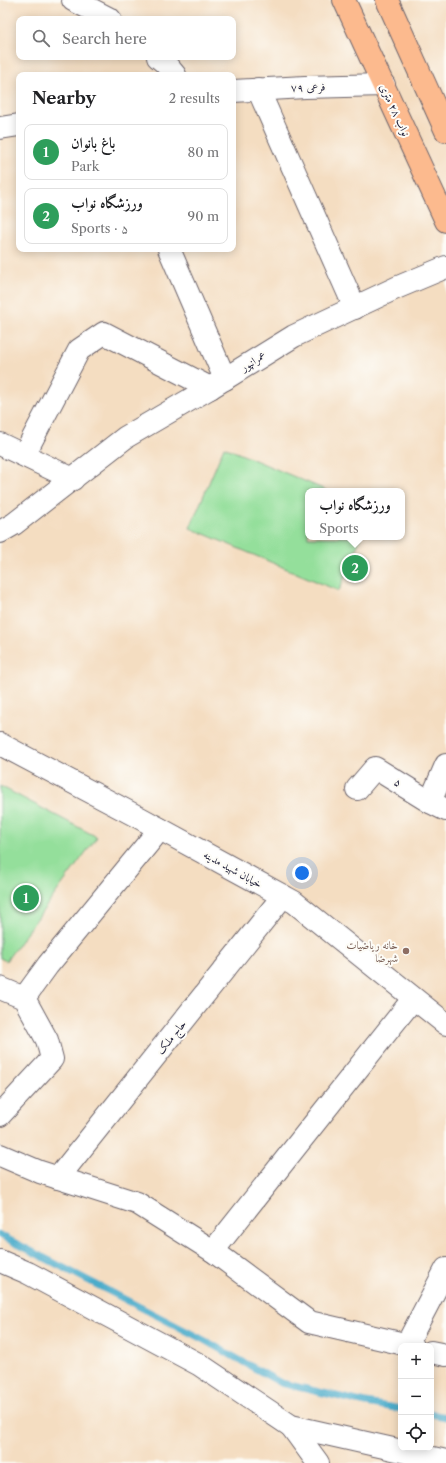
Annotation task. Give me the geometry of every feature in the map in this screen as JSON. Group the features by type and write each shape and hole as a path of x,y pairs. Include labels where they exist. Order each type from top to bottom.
{"main road":[{"name":"نواب ۲۸ متری","path":"344,0 446,221"},
{"path":"387,0 446,131"}],"street":[{"path":"73,0 104,16"},
{"path":"162,60 172,72"},
{"name":"فرعی ۷۹","path":"236,91 384,85"},
{"path":"258,89 355,308"},
{"path":"0,128 16,125"},
{"path":"170,252 218,383"},
{"name":"عمرانپور","path":"0,532 14,524 126,437 294,336 446,267"},
{"path":"24,455 79,350 104,333 218,383"},
{"path":"0,444 73,479"},
{"name":"خیابان شهید مدینه","path":"0,744 294,902 446,1024"},
{"path":"438,806 446,765"},
{"name":"۵","path":"357,789 375,768 438,806"},
{"path":"24,998 48,965 160,829"},
{"name":"حاج ملک","path":"58,1178 283,896"},
{"path":"0,988 24,998 47,1040 52,1059 0,1115"},
{"path":"213,1251 413,999"},
{"path":"0,1156 40,1172 137,1203 213,1251 309,1322 401,1343"},
{"path":"0,1262 28,1273 200,1365 291,1426 318,1463"},
{"path":"411,1343 446,1269"},
{"path":"434,1353 446,1355"},
{"path":"291,1426 446,1461"}],"green space":[{"path":"224,447 321,488 305,488 305,540 360,540 339,591 190,528"},
{"path":"0,786 97,837 6,961 0,958"}],"waterway":[{"path":"0,1235 202,1339 281,1383 366,1403 398,1408"},
{"path":"434,1415 446,1417"}],"place":[{"name":"ورزشگاه نواب","path":"355,568"},
{"name":"باغ بانوان","path":"26,898"},
{"name":"خانه ریاضیات شهرضا","path":"406,951"}]}
